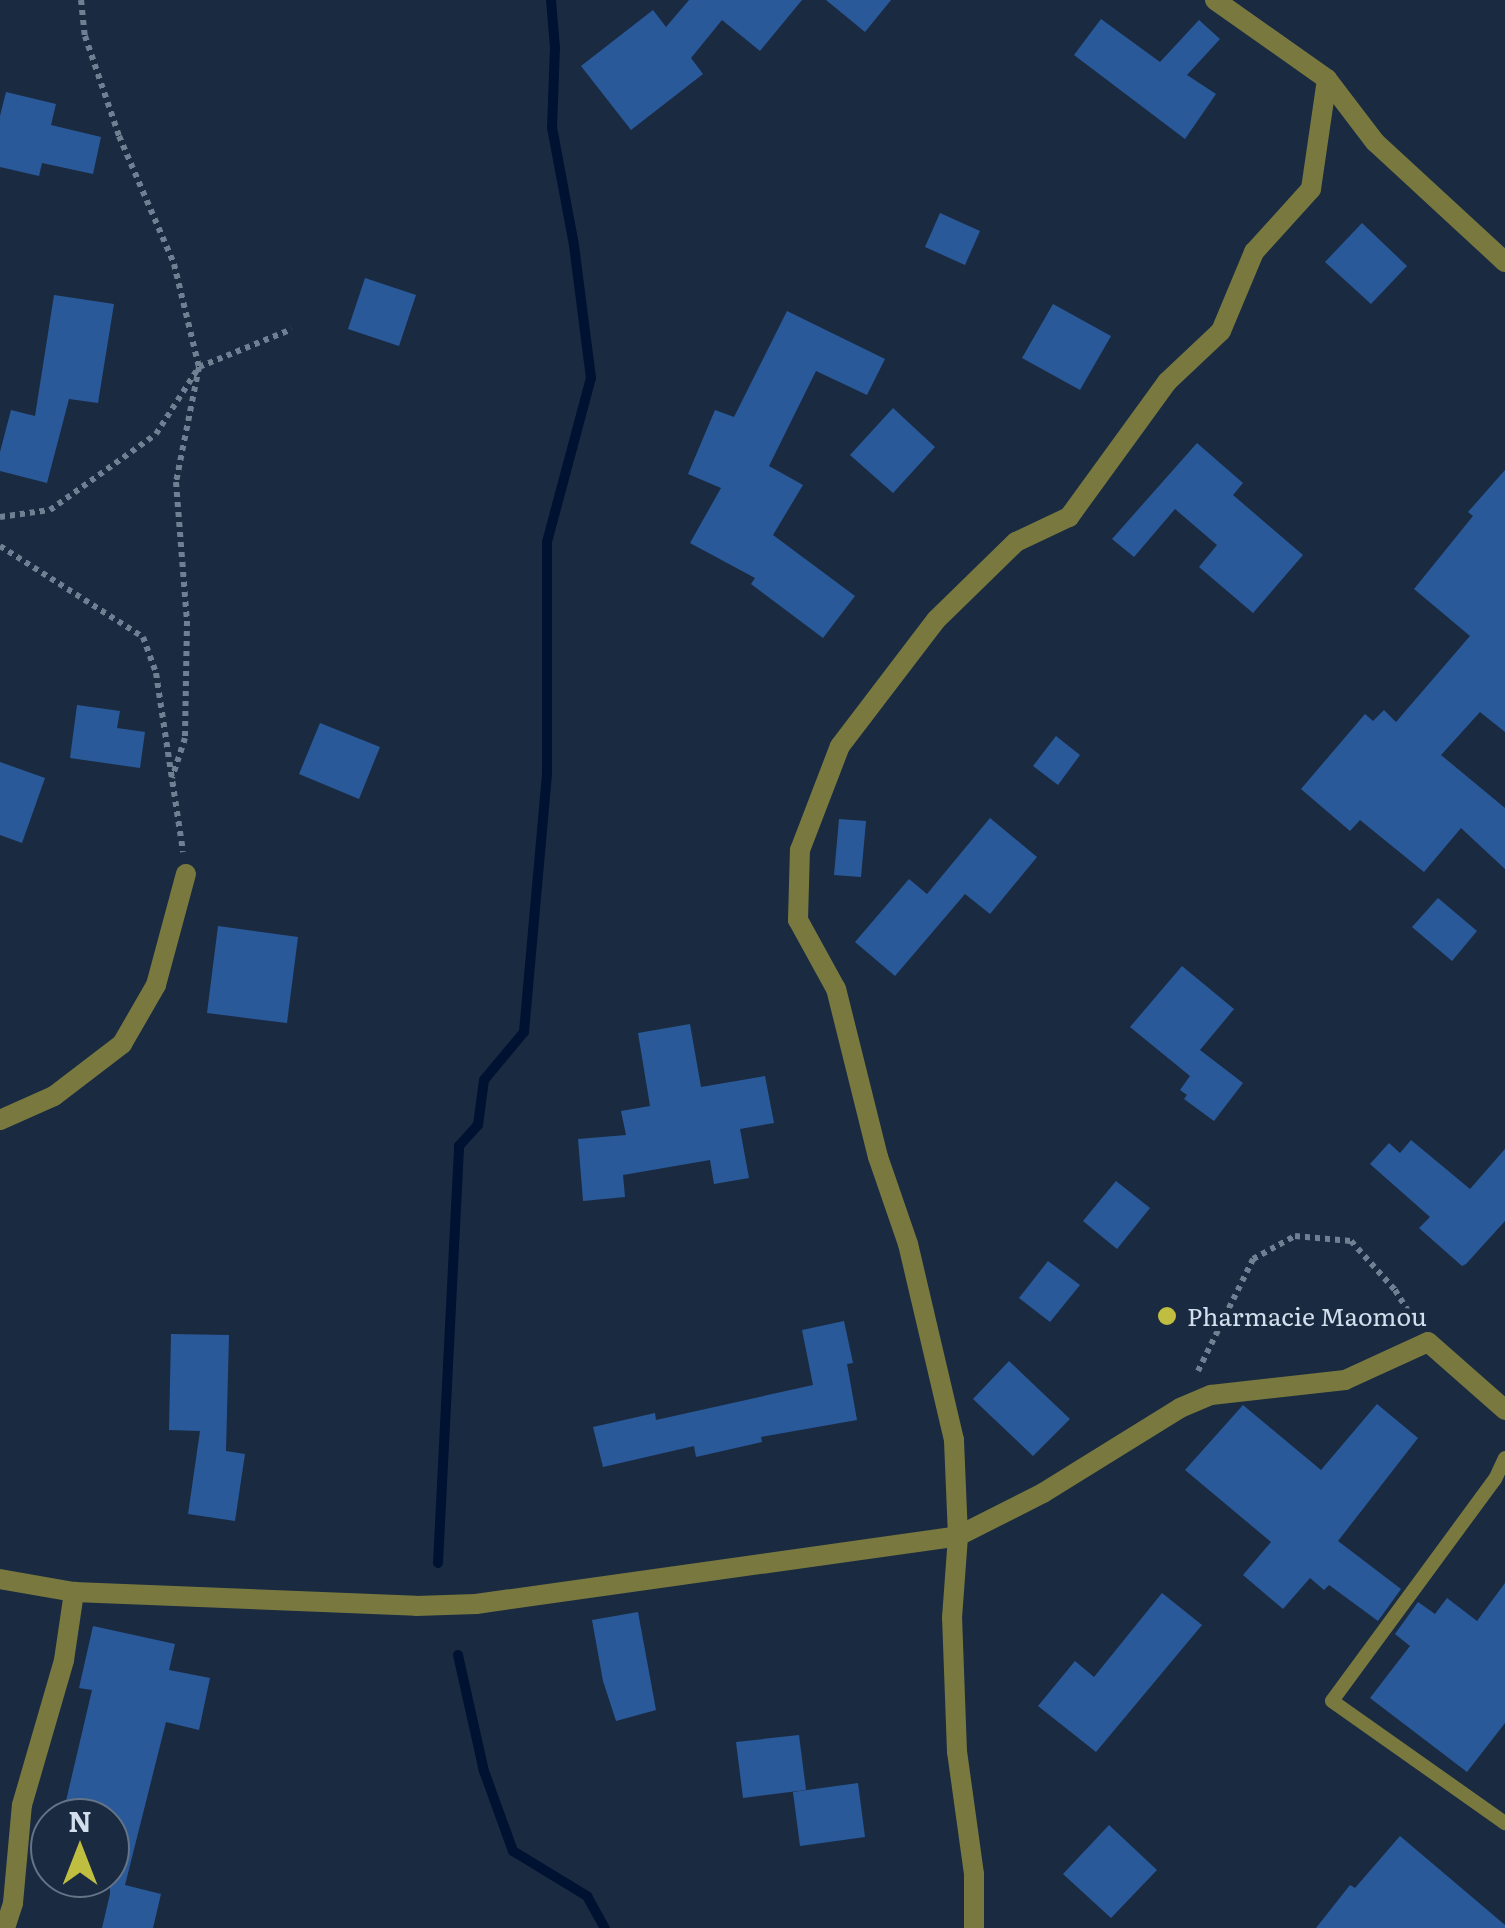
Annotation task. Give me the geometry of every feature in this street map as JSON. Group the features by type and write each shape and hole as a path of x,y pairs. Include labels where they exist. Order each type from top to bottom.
{"street":[{"path":"1215,0 1327,79 1375,142 1505,262"},
{"path":"974,1928 974,1874 957,1752 952,1618 958,1536 954,1440 908,1244 878,1157 836,989 798,920 800,850 840,746 936,620 1016,542 1068,517 1167,382 1221,332 1254,252 1311,190 1327,79"},
{"path":"0,1120 54,1096 122,1044 156,985 186,874"},
{"path":"0,1578 74,1592 416,1606 476,1604 958,1536 1043,1493 1180,1408 1211,1396 1345,1380 1428,1342 1505,1410"},
{"path":"5,1928 13,1903 22,1806 64,1660 74,1592"}],"lane":[{"path":"1505,1458 1496,1479 1332,1701 1505,1823"}],"path":[{"path":"80,0 85,36 119,136 174,264 198,367 176,482 188,621 184,738 172,778"},
{"path":"0,518 50,510 156,434 198,367 292,328"},
{"path":"0,546 143,637 156,673 186,874"},
{"path":"1180,1408 1253,1259 1294,1236 1352,1240 1395,1290 1428,1342"}],"building":[{"path":"689,0 802,0 760,51 722,20 691,58 703,74 631,130 581,66 653,10 666,27"},
{"path":"826,0 891,0 865,32"},
{"path":"1101,19 1160,62 1199,20 1220,39 1187,75 1216,94 1185,139 1074,55"},
{"path":"6,92 56,104 51,125 101,137 93,174 42,163 39,176 0,167 0,116"},
{"path":"940,213 980,231 965,265 925,247"},
{"path":"1362,223 1407,266 1371,304 1325,262"},
{"path":"365,278 416,295 399,346 348,329"},
{"path":"54,295 114,304 98,403 69,399 47,483 0,471 0,452 11,410 35,416"},
{"path":"1053,304 1111,336 1080,390 1022,358"},
{"path":"787,311 885,359 867,395 816,371 769,466 803,485 773,535 855,596 823,638 751,584 755,578 690,543 721,488 688,474 715,410 734,417"},
{"path":"893,408 935,447 893,493 850,455"},
{"path":"1197,443 1243,483 1233,495 1303,555 1253,613 1199,567 1217,545 1175,509 1134,557 1112,539"},
{"path":"1505,470 1505,732 1480,712 1441,755 1505,808 1505,869 1461,828 1424,872 1360,820 1350,831 1301,789 1365,714 1373,721 1384,710 1396,722 1470,636 1414,589 1473,516 1468,512"},
{"path":"77,705 120,711 117,728 145,732 140,768 70,758"},
{"path":"320,723 380,747 359,799 299,774"},
{"path":"1056,736 1080,755 1058,785 1033,766"},
{"path":"0,762 45,778 22,843 0,835"},
{"path":"990,818 1037,857 990,914 965,894 895,976 855,942 909,879 927,894"},
{"path":"839,819 866,821 861,877 834,875"},
{"path":"1438,898 1477,931 1452,961 1412,927"},
{"path":"218,926 298,937 287,1023 207,1013"},
{"path":"1182,966 1234,1009 1200,1050 1243,1083 1214,1121 1184,1099 1187,1095 1180,1090 1190,1076 1130,1027"},
{"path":"690,1024 701,1087 765,1076 774,1123 740,1129 749,1178 714,1184 710,1160 623,1175 625,1197 583,1201 578,1139 626,1135 621,1111 650,1106 638,1033"},
{"path":"1411,1140 1470,1189 1505,1149 1505,1221 1462,1266 1419,1228 1430,1217 1370,1164 1389,1143 1400,1153"},
{"path":"1116,1181 1150,1208 1117,1249 1083,1221"},
{"path":"1048,1261 1080,1285 1050,1322 1019,1298"},
{"path":"844,1321 853,1363 847,1364 857,1420 761,1437 762,1442 696,1457 694,1446 603,1467 593,1427 655,1413 656,1420 813,1385 802,1330"},
{"path":"171,1334 229,1335 226,1451 245,1454 235,1521 188,1514 200,1431 169,1430"},
{"path":"1009,1361 1070,1419 1033,1456 973,1399"},
{"path":"1377,1404 1418,1438 1338,1541 1401,1589 1378,1621 1329,1585 1324,1590 1310,1578 1283,1609 1243,1575 1271,1542 1185,1470 1243,1405 1321,1470"},
{"path":"1505,1583 1505,1723 1467,1772 1370,1698 1410,1646 1395,1634 1418,1602 1435,1614 1447,1598 1477,1621"},
{"path":"1162,1593 1202,1625 1096,1752 1038,1706 1075,1661 1094,1677"},
{"path":"638,1612 656,1710 616,1721 603,1681 592,1620"},
{"path":"93,1626 175,1644 169,1670 210,1678 199,1730 166,1722 130,1865 130,1798 67,1798 92,1690 79,1688"},
{"path":"799,1735 806,1790 743,1798 736,1742"},
{"path":"858,1783 865,1837 800,1846 793,1792"},
{"path":"1109,1825 1157,1870 1111,1918 1063,1874"},
{"path":"1400,1836 1505,1928 1316,1928 1350,1885 1355,1888"},
{"path":"130,1886 161,1894 153,1928 102,1928 109,1898 130,1898"}],"waterway":[{"path":"438,1563 459,1146 478,1125 484,1080 524,1032 547,773 547,542 591,378 574,245 552,128 555,48 551,0"},
{"path":"458,1655 484,1771 513,1851 587,1896 605,1928"}],"place":[{"name":"Pharmacie Maomou","path":"1167,1316"}]}
